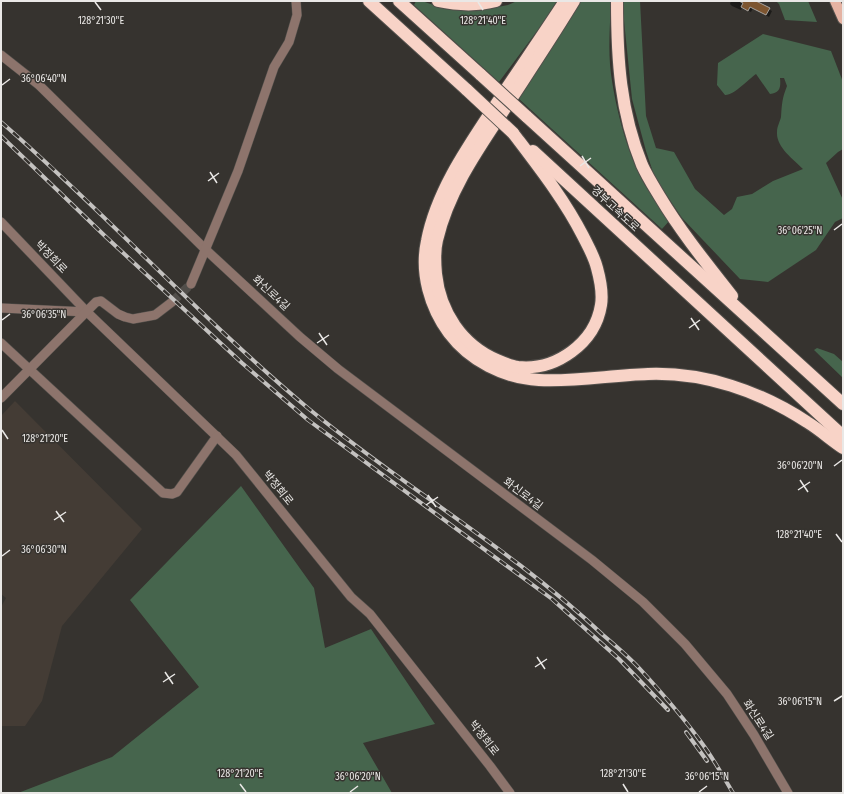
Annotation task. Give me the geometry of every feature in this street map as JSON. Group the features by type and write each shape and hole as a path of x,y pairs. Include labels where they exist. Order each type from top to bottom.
{"highway":[{"name":"경부고속도로","path":"369,1 843,436"},
{"name":"경부고속도로","path":"399,1 843,404"},
{"path":"438,1 464,5 496,1"},
{"path":"565,1 476,134 450,178 439,204 426,243 425,273 431,299 443,326 452,338 476,360 506,373 538,380 664,374 704,378 732,385 783,407 808,422 843,448"},
{"path":"513,133 563,200 577,224 597,267 602,295 602,304 596,323 584,342 574,351 553,363 529,367 517,367 488,356 473,345 453,324 444,308 437,284 435,263 436,241 459,182 574,1"},
{"path":"616,1 617,49 622,91 630,128 643,167 682,230 754,323"}],"main road":[{"path":"835,1 843,19"}],"street":[{"path":"191,284 238,171 274,67 289,42 297,15 296,1"},
{"name":"화신로4길","path":"1,55 39,85 205,249 338,370 592,560 643,602 685,644 727,694 754,735 788,793"},
{"name":"박정희로","path":"1,222 87,312 236,455 351,597 370,614 510,793"},
{"path":"1,398 96,302 101,301 118,314 133,319 155,315 172,302"},
{"path":"1,308 87,312"},
{"path":"1,343 163,493 172,494 178,492 217,436"}],"shaded area":[{"path":"15,401 142,529 62,626 42,701 25,726 2,726 1,607 6,598 1,594 1,416"}],"green space":[{"path":"416,1 422,1 445,9 477,11 508,5 517,1 557,1 543,23 499,82 414,5"},
{"path":"580,1 611,1 610,56 611,74 616,102 623,131 639,173 648,189 670,220 662,229 519,99"},
{"path":"622,1 640,1 646,116 656,148 674,152 695,189 724,215 732,209 737,197 752,194 773,181 803,169 782,148 777,137 777,128 781,117 783,98 787,86 784,78 780,78 778,91 770,94 756,74 732,93 725,95 717,85 718,63 763,34 831,51 843,82 843,149 826,163 843,200 843,218 835,222 816,250 768,282 740,279 682,218 655,178 632,99"},
{"path":"776,1 808,1 817,22 785,20 779,4"},
{"path":"817,348 834,354 843,362 843,378 814,350"},
{"path":"241,486 314,588 325,648 371,629 435,724 363,743 392,793 18,793 112,757 199,687 130,600"}],"building":[{"path":"739,1 756,1 770,8 766,15 750,7 748,11 741,7 743,3"}],"tunnel":[{"path":"172,302 191,284"}],"railway":[{"path":"1,122 79,193 192,303 269,375 346,438 533,575 627,656 664,696 694,733 714,761 733,793"},
{"path":"1,136 106,237 242,363 308,420 552,599 619,659 668,710"},
{"path":"686,732 707,761"}]}
